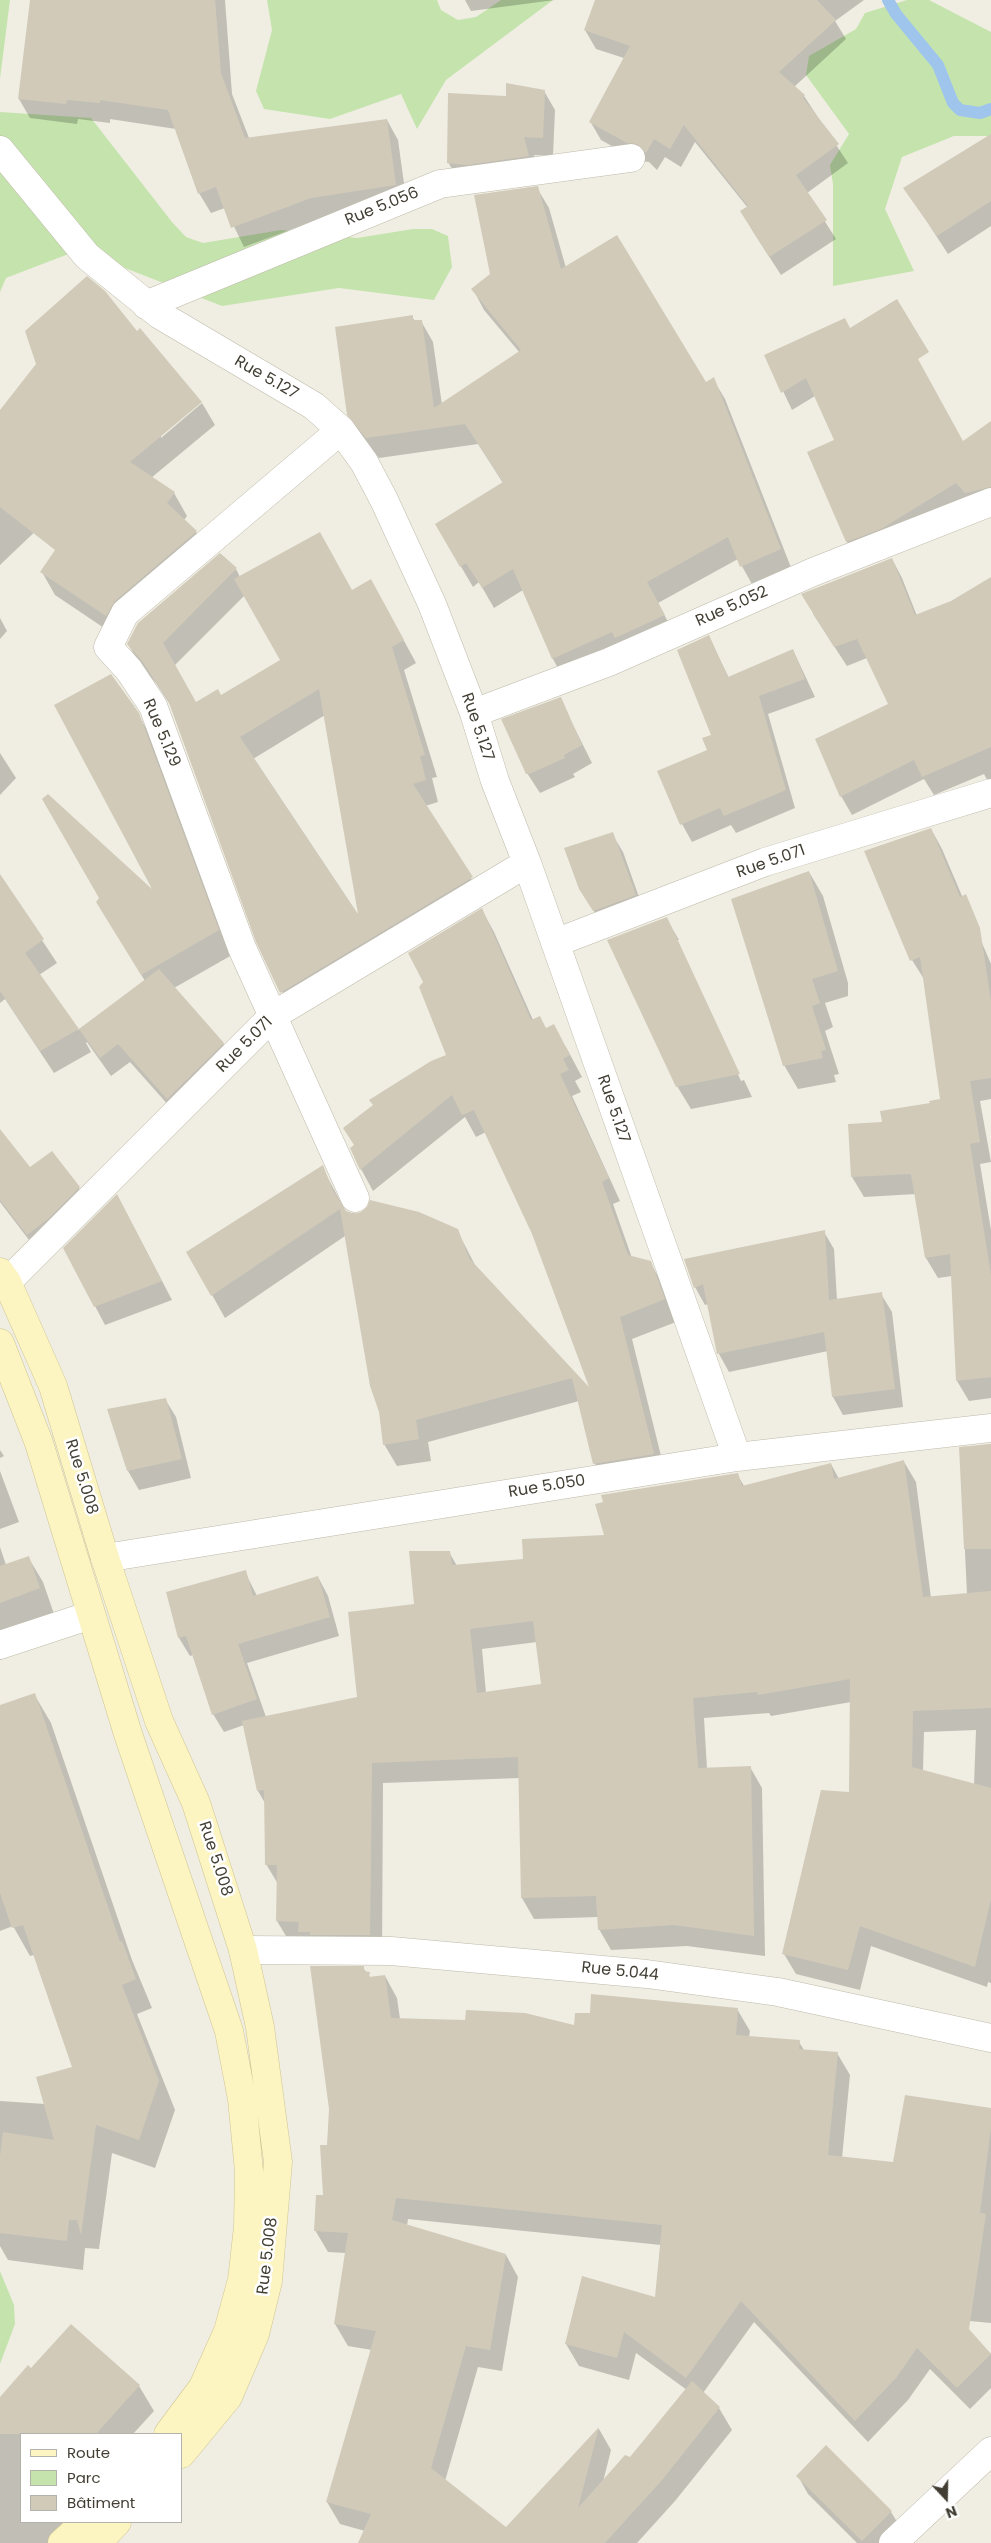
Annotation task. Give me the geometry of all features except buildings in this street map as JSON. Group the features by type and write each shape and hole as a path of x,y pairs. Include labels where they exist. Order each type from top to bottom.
{"main road":[{"name":"Rue 5.008","path":"4,1277 52,1386 159,1721 196,1802 243,1950 260,2027 278,2162 268,2280 255,2334 228,2397 182,2453"},
{"name":"Rue 5.008","path":"0,1343 39,1443 128,1734 229,2031 242,2099 250,2171 248,2227 242,2280 228,2331 203,2387 169,2433"},
{"path":"62,2543 94,2538 116,2523"}],"street":[{"name":"Rue 5.127","path":"0,150 87,256 160,315 314,406 341,430 364,462 384,500 432,604 474,713 495,782 527,863 737,1457"},
{"name":"Rue 5.056","path":"146,304 440,184 632,158"},
{"name":"Rue 5.129","path":"341,430 125,613 108,647 130,670 153,706 242,948 274,1015 308,1098 355,1198"},
{"name":"Rue 5.052","path":"474,713 609,662 813,572 991,502"},
{"name":"Rue 5.071","path":"555,943 765,862 991,793"},
{"name":"Rue 5.071","path":"4,1277 274,1015 527,863"},
{"name":"Rue 5.050","path":"106,1558 737,1457 991,1428"},
{"path":"0,1646 91,1615"},
{"name":"Rue 5.044","path":"243,1950 391,1951 647,1974 778,1992 991,2038"},
{"path":"893,2543 990,2452"}],"green space":[{"path":"0,0 10,0 0,79"},
{"path":"267,0 437,0 441,10 458,20 476,17 501,0 553,0 446,80 417,129 401,94 330,119 264,109 256,91 272,30"},
{"path":"907,0 929,0 991,32 991,136 954,136 902,157 885,209 914,271 833,286 833,184 830,165 849,134 806,75 809,56 856,29 865,13"},
{"path":"0,112 91,118 172,222 186,237 203,243 281,230 357,238 413,229 432,229 448,236 452,267 434,300 339,288 222,306 79,250 6,278 0,292"},
{"path":"0,2271 14,2305 15,2324 0,2364"}],"waterway":[{"path":"888,0 896,14 938,65 953,103 960,110 980,113 991,109"}]}
